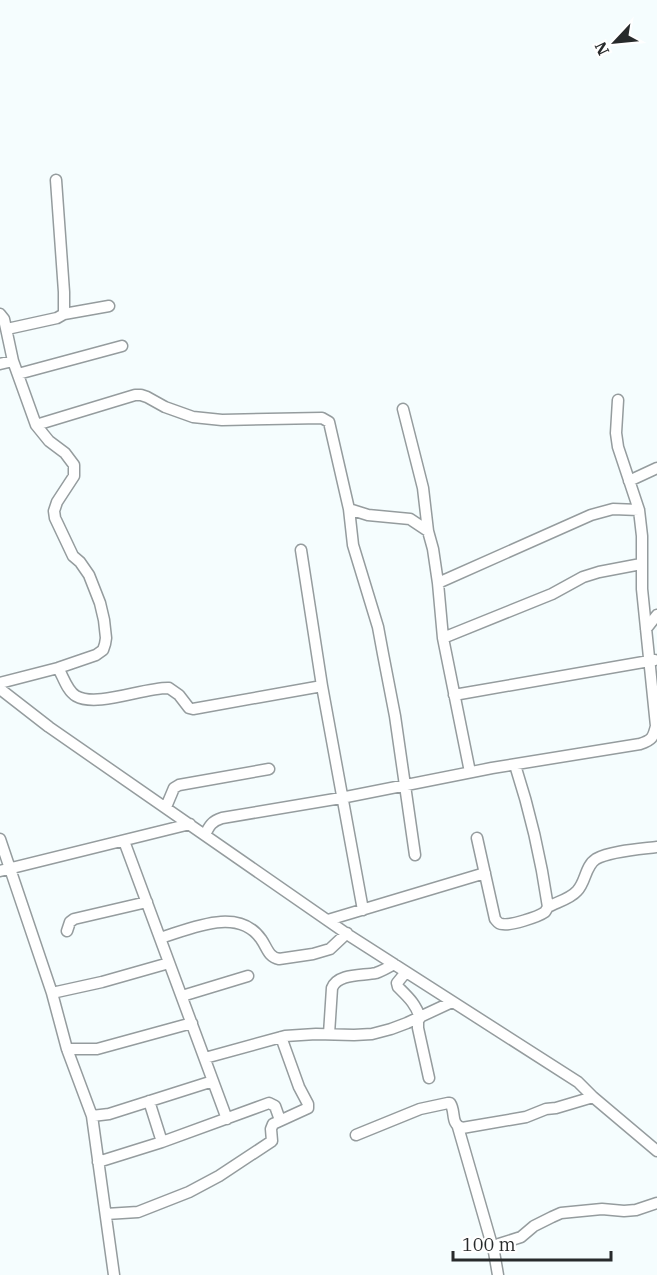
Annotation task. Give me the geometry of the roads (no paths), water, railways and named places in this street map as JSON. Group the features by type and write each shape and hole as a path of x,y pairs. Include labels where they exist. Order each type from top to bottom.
{"street":[{"path":"56,180 64,314"},
{"path":"7,329 57,318 64,314 109,306"},
{"path":"0,314 4,319 13,361 36,425 74,465 74,476 57,502 54,511 55,518 73,556 89,575 100,603 106,638 103,650 96,655 58,668 0,683"},
{"path":"18,374 122,346"},
{"path":"0,364 13,361"},
{"path":"36,425 141,395 193,417 222,420 322,418 329,422 349,509 353,545 378,627 415,855"},
{"path":"205,835 214,820 222,818 341,798 470,772 640,744 653,737 656,726 654,661 646,629 642,589 642,536 639,510 617,440 618,400"},
{"path":"403,409 423,488 438,583 443,638 470,772"},
{"path":"629,481 657,468"},
{"path":"349,509 368,515 410,519 428,531"},
{"path":"438,583 591,515 613,509 639,510"},
{"path":"301,550 341,798 363,910"},
{"path":"443,638 552,594 598,572 641,564"},
{"path":"646,629 657,615"},
{"path":"454,695 654,661"},
{"path":"58,668 75,696 92,700 169,688 179,695 189,708 194,709 322,686"},
{"path":"0,689 49,727 346,933 578,1082 657,1151"},
{"path":"515,765 531,822 548,907"},
{"path":"166,807 174,788 179,785 269,769"},
{"path":"5,870 190,824"},
{"path":"477,838 495,919 504,925 533,918 545,912 548,907 573,895 582,884 588,868 597,858 607,854 657,847"},
{"path":"0,839 5,870 52,993 67,1049 92,1116 114,1275"},
{"path":"124,841 227,1119"},
{"path":"328,920 485,873"},
{"path":"67,931 70,922 74,919 147,902"},
{"path":"160,938 214,922 227,921 250,929 258,936 270,955 279,959 306,956 330,949 346,933"},
{"path":"52,993 169,963"},
{"path":"329,1034 332,988 335,982 375,973 394,964"},
{"path":"405,972 399,980 398,987 417,1008 418,1028 429,1078"},
{"path":"182,996 249,976"},
{"path":"205,1058 281,1037 316,1034 372,1034 419,1018 452,1002"},
{"path":"67,1049 97,1049 192,1023"},
{"path":"106,1214 138,1212 189,1192 219,1176 272,1141 272,1125 309,1106 299,1087 281,1037"},
{"path":"92,1116 108,1114 213,1082"},
{"path":"458,1126 467,1127 526,1118 546,1109 593,1097"},
{"path":"149,1101 162,1142"},
{"path":"98,1162 162,1142 269,1103 275,1106 280,1120"},
{"path":"356,1135 420,1109 450,1103 453,1106 454,1119 458,1126 494,1252 498,1275"},
{"path":"494,1252 495,1247 499,1244 521,1237 539,1223 561,1213 602,1209 636,1210 657,1203"}]}
